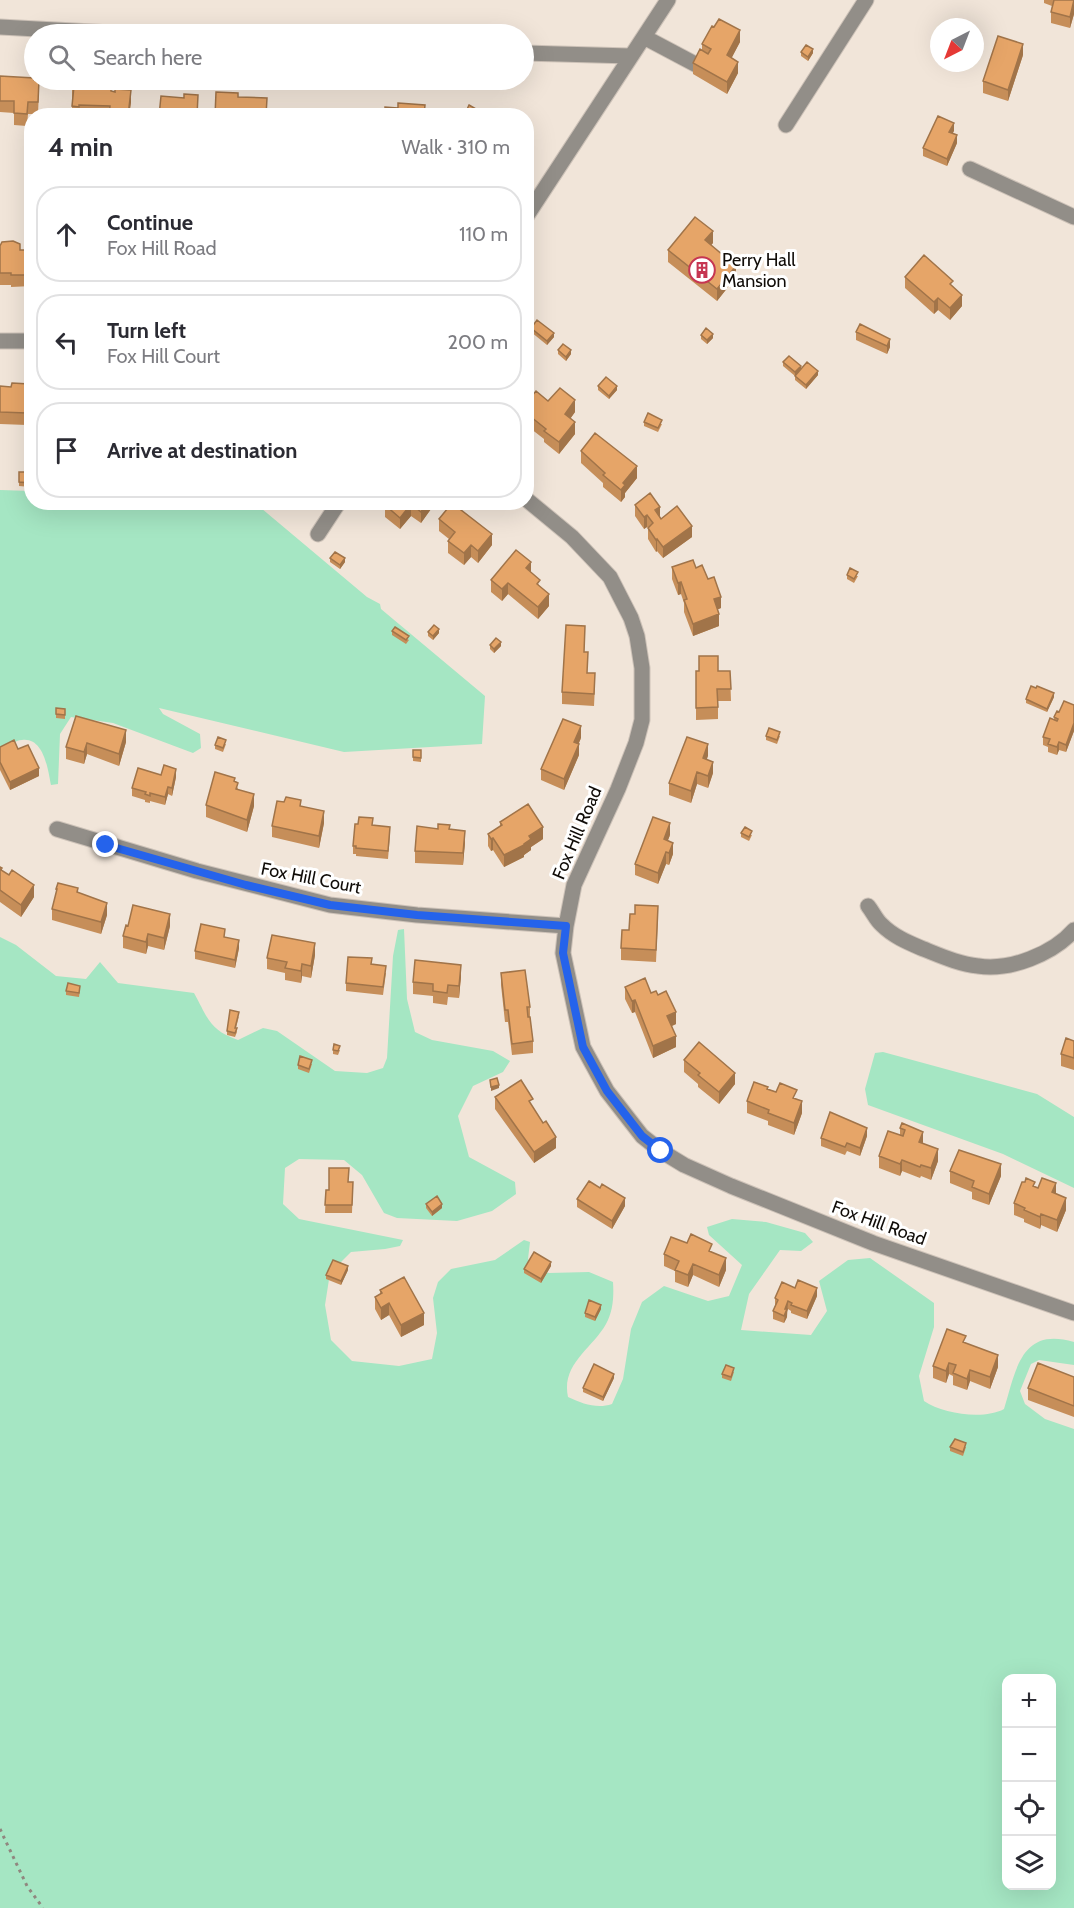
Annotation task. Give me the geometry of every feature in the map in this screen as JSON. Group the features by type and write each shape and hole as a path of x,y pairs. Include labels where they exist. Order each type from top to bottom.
{"street":[{"path":"534,205 668,0"},
{"path":"786,125 866,0"},
{"path":"0,27 24,28"},
{"path":"644,37 721,78"},
{"path":"534,52 630,57"},
{"path":"970,169 1074,218"},
{"path":"0,341 24,340"},
{"name":"Fox Hill Road","path":"534,506 572,537 610,577 631,618 637,636 642,668 642,720 636,743 618,789 574,885 563,953 583,1047 607,1091 642,1136 684,1165 873,1243 1074,1313"},
{"path":"318,534 334,510"},
{"name":"Fox Hill Court","path":"57,829 197,872 330,905 417,915 566,926"},
{"path":"868,906 881,924 899,938 958,962 980,967 1019,963 1059,944 1074,930"}],"path":[{"path":"0,1829 27,1886 44,1908"}],"green space":[{"path":"0,490 24,491 24,510 263,510 367,597 380,604 381,609 485,696 482,744 344,752 159,708 163,714 200,734 201,748 193,753 113,723 71,717 60,734 58,784 51,785 44,756 40,749 29,740 19,740 0,751"},
{"path":"404,929 407,999 415,1032 432,1040 493,1051 510,1061 503,1072 473,1086 458,1116 469,1157 515,1182 516,1194 492,1211 457,1221 397,1218 384,1213 362,1175 344,1160 299,1159 285,1168 283,1204 299,1219 403,1240 400,1246 351,1252 330,1273 325,1305 331,1340 352,1361 399,1366 432,1359 437,1333 433,1298 438,1282 451,1269 495,1260 524,1240 530,1242 528,1259 534,1268 549,1273 589,1272 613,1282 612,1304 606,1324 573,1366 567,1385 568,1397 574,1400 595,1406 612,1404 623,1379 631,1329 642,1302 664,1286 708,1301 729,1296 742,1265 709,1235 707,1227 732,1219 766,1222 805,1233 813,1242 801,1251 780,1250 749,1294 741,1330 811,1335 827,1311 819,1281 848,1260 870,1258 934,1303 934,1327 919,1376 924,1401 932,1406 975,1415 1004,1409 1017,1366 1032,1346 1042,1340 1056,1339 1074,1342 1074,1365 1039,1360 1031,1364 1020,1391 1025,1404 1045,1419 1074,1429 1074,1908 0,1908 0,937 16,945 56,976 86,979 100,962 118,983 194,993 210,1022 228,1036 238,1040 263,1028 277,1031 335,1071 367,1073 383,1068 387,1058 393,956 398,930"},
{"path":"883,1052 1037,1094 1074,1117 1074,1188 1003,1154 868,1105 865,1089 875,1053"}],"building":[{"path":"1054,0 1074,0 1070,17 1051,12"},
{"path":"719,19 740,30 727,55 738,62 727,82 693,63 700,49 708,54 711,49 702,44 712,26 714,27"},
{"path":"998,36 1023,44 1008,90 983,81"},
{"path":"806,45 813,49 808,57 801,52"},
{"path":"0,76 24,77 24,90 39,90 38,102 28,102 28,108 24,108 24,114 14,113 14,101 0,101"},
{"path":"74,90 111,90 115,92 115,90 131,90 129,108 72,106"},
{"path":"216,92 238,93 238,97 267,98 266,108 215,108"},
{"path":"184,94 198,95 197,108 160,108 161,96 184,98"},
{"path":"398,103 425,105 425,108 398,108"},
{"path":"938,116 954,123 949,132 957,135 947,159 923,148"},
{"name":"Perry Hall Mansion","path":"695,217 713,231 705,240 736,266 717,289 668,250"},
{"path":"13,241 20,244 20,250 24,250 24,275 0,273 2,242"},
{"path":"924,255 953,281 950,284 962,295 950,308 938,298 934,302 905,277"},
{"path":"537,320 554,333 547,341 534,330"},
{"path":"860,324 890,339 887,346 856,332"},
{"path":"706,328 713,334 707,340 701,335"},
{"path":"563,344 571,350 566,357 558,350"},
{"path":"789,356 801,366 795,372 783,362"},
{"path":"807,362 818,371 806,385 795,376"},
{"path":"606,377 617,386 609,396 598,386"},
{"path":"12,383 24,384 24,413 0,412 0,386 11,387"},
{"path":"560,388 575,400 565,414 575,422 559,442 544,431 546,429 534,419 534,393 536,391 548,401"},
{"path":"648,413 662,420 658,428 644,422"},
{"path":"595,433 637,466 623,483 625,485 621,490 603,475 605,473 581,451"},
{"path":"19,472 24,472 24,482 19,482"},
{"path":"650,493 660,507 655,510 661,519 677,506 692,526 663,547 648,528 653,523 647,515 644,517 635,505"},
{"path":"391,510 406,510 400,518"},
{"path":"446,510 461,510 492,534 478,551 471,545 464,553 448,541 455,532 439,519"},
{"path":"516,550 531,562 526,568 540,580 537,584 549,594 538,607 508,583 502,589 491,580"},
{"path":"335,552 345,558 340,565 330,558"},
{"path":"693,560 696,568 702,565 708,579 714,577 721,597 714,599 719,614 693,624 684,600 687,599 681,582 678,583 672,567"},
{"path":"850,568 858,572 854,579 847,575"},
{"path":"434,625 439,629 433,636 428,632"},
{"path":"566,625 585,626 584,652 588,652 587,673 595,673 594,694 562,692"},
{"path":"395,627 409,636 406,640 392,631"},
{"path":"496,638 501,642 494,649 490,645"},
{"path":"699,656 718,656 718,671 730,671 731,689 717,689 718,707 696,708 696,671 699,671"},
{"path":"1031,686 1054,693 1047,709 1026,699"},
{"path":"1064,701 1074,705 1074,723 1066,745 1059,742 1057,747 1048,744 1050,739 1043,737 1050,718 1057,721 1058,719 1054,717"},
{"path":"56,708 65,709 65,715 56,714"},
{"path":"76,716 126,730 119,754 87,743 84,752 66,747"},
{"path":"563,719 581,726 574,742 579,744 564,779 541,769"},
{"path":"769,728 780,732 777,740 766,736"},
{"path":"218,737 226,740 223,748 215,745"},
{"path":"687,737 708,744 703,758 713,762 708,776 697,772 691,791 669,783"},
{"path":"14,740 18,749 28,745 39,768 10,782 0,762 0,747"},
{"path":"413,750 421,750 421,758 413,757"},
{"path":"164,765 176,769 172,788 168,787 165,797 150,793 150,796 145,794 146,792 132,788 138,768 161,775"},
{"path":"215,772 235,778 234,781 238,783 236,789 254,794 247,820 206,805"},
{"path":"286,797 301,800 300,806 324,811 319,836 272,826 277,801 284,802"},
{"path":"528,804 543,827 529,836 531,839 524,845 504,855 488,834 502,825 500,822"},
{"path":"359,817 373,818 372,825 390,827 388,851 353,846 355,824 358,824"},
{"path":"653,817 670,823 664,839 673,843 669,853 666,852 658,873 635,864"},
{"path":"438,824 450,825 449,829 465,831 463,853 415,851 417,826 438,829"},
{"path":"745,827 752,831 749,837 741,833"},
{"path":"0,867 9,875 12,870 34,885 21,905 0,890"},
{"path":"58,883 78,888 77,892 107,903 101,922 52,909"},
{"path":"133,905 170,914 164,938 148,934 146,942 123,936"},
{"path":"635,905 658,906 656,950 621,948 622,930 629,930 630,914 635,914"},
{"path":"201,924 225,929 224,937 239,940 235,960 195,951"},
{"path":"272,935 315,943 311,966 302,964 301,971 285,968 287,962 267,958"},
{"path":"348,957 372,958 371,964 386,966 383,987 346,983"},
{"path":"415,960 461,965 459,986 448,985 447,993 433,991 433,984 413,982"},
{"path":"525,970 530,1007 527,1007 528,1017 530,1017 533,1041 512,1044 501,973"},
{"path":"645,978 651,993 656,991 658,995 666,991 676,1012 667,1016 676,1036 653,1046 635,1000 632,1001 625,987"},
{"path":"68,983 80,986 79,993 66,991"},
{"path":"230,1010 239,1012 235,1033 227,1031"},
{"path":"1066,1038 1074,1041 1074,1058 1061,1054"},
{"path":"699,1042 735,1073 719,1092 684,1060"},
{"path":"334,1044 340,1046 338,1051 333,1050"},
{"path":"300,1056 312,1060 309,1069 298,1065"},
{"path":"497,1078 499,1085 491,1087 490,1080"},
{"path":"521,1080 533,1099 529,1101 543,1123 546,1121 556,1137 534,1152 495,1097"},
{"path":"754,1082 776,1092 780,1083 797,1090 793,1098 802,1101 794,1123 768,1113 769,1110 747,1101"},
{"path":"830,1112 867,1128 860,1148 847,1143 845,1147 821,1138"},
{"path":"902,1123 923,1132 919,1142 938,1149 931,1168 921,1165 920,1167 902,1160 900,1164 879,1156 888,1131 903,1136 905,1130 900,1128"},
{"path":"959,1150 1001,1164 989,1194 972,1187 974,1181 950,1171"},
{"path":"329,1168 349,1168 348,1182 353,1182 352,1205 325,1205 326,1190 329,1190"},
{"path":"1026,1178 1035,1182 1033,1186 1038,1188 1042,1178 1056,1183 1052,1192 1066,1198 1057,1220 1041,1214 1040,1217 1014,1203 1022,1182 1025,1182"},
{"path":"589,1181 600,1188 602,1184 625,1198 612,1221 577,1199"},
{"path":"437,1196 442,1204 432,1212 426,1204"},
{"path":"691,1234 712,1244 709,1251 726,1258 719,1275 693,1264 688,1275 675,1270 679,1261 664,1254 671,1237 687,1243"},
{"path":"534,1252 551,1262 541,1279 524,1269"},
{"path":"333,1260 348,1266 341,1281 326,1275"},
{"path":"404,1277 424,1313 401,1325 389,1303 381,1308 375,1297 382,1293 380,1290"},
{"path":"798,1280 817,1288 807,1311 791,1305 792,1303 788,1301 784,1316 773,1311 778,1300 775,1298 782,1282 795,1288"},
{"path":"589,1300 601,1305 595,1317 585,1313"},
{"path":"947,1329 966,1336 963,1342 998,1355 990,1377 970,1370 967,1379 953,1373 956,1365 949,1363 946,1371 933,1366"},
{"path":"1038,1363 1074,1377 1074,1406 1028,1388"},
{"path":"594,1364 614,1374 603,1397 583,1388"},
{"path":"726,1365 734,1368 731,1377 722,1374"},
{"path":"955,1439 966,1443 963,1452 950,1447"}],"place":[{"name":"Perry Hall Mansion","path":"702,270"}],"route":[{"path":"106,845 197,872 330,905 417,915 566,926 563,953 583,1047 607,1091 642,1136 661,1151"}]}
